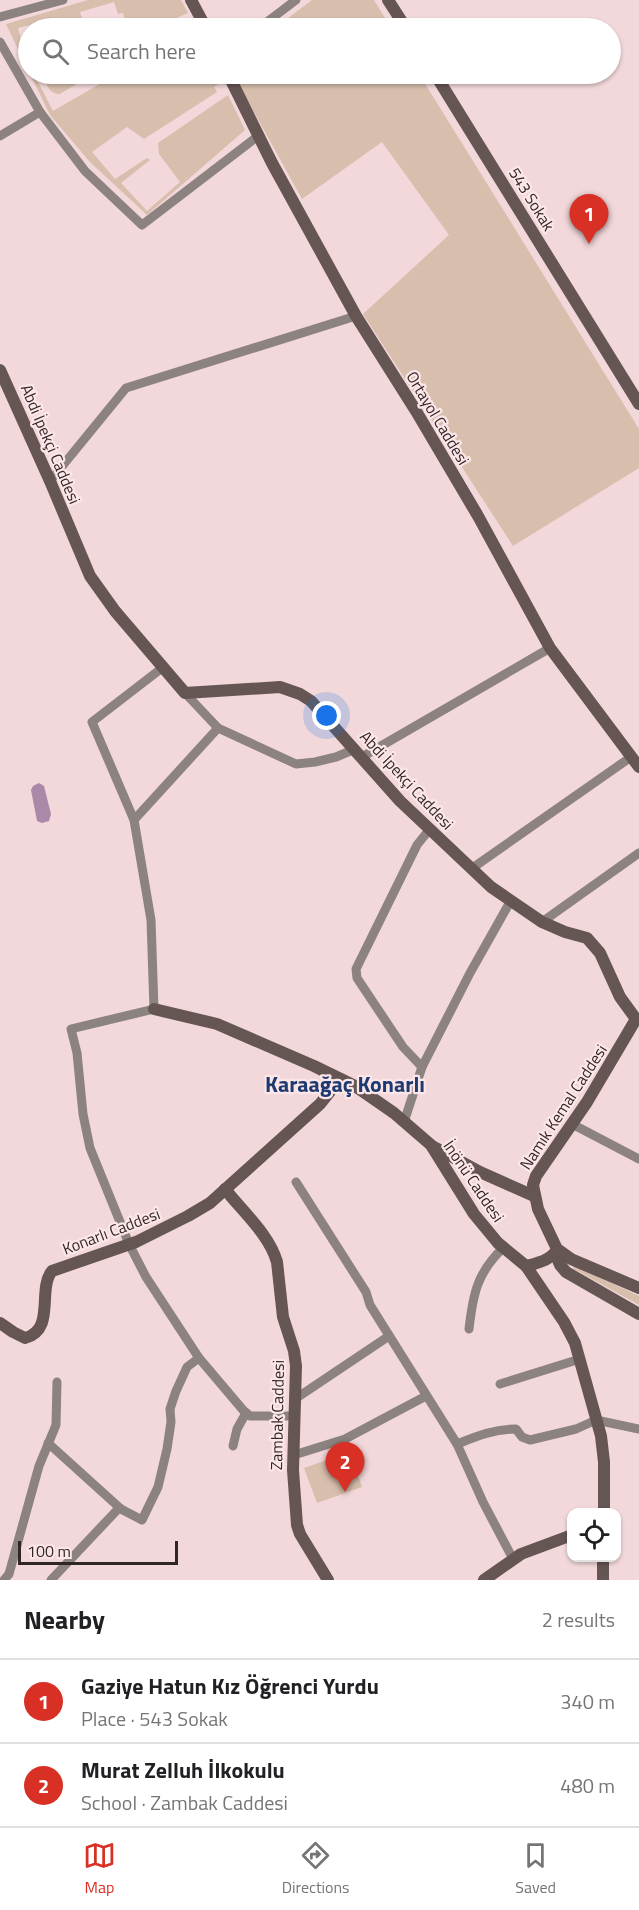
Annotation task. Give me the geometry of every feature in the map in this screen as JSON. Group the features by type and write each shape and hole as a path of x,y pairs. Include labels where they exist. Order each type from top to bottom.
{"street":[{"path":"0,17 63,0"},
{"path":"191,0 201,18"},
{"path":"272,18 296,0"},
{"path":"388,0 400,18"},
{"path":"0,42 18,74"},
{"path":"24,84 40,112 85,171 142,225 258,136"},
{"name":"Ortayol Caddesi","path":"233,84 258,136 356,316 416,411 550,648 636,762"},
{"name":"543 Sokak","path":"441,84 639,404"},
{"path":"0,136 40,112"},
{"path":"50,480 126,388 356,316"},
{"name":"Abdi İpekçi Caddesi","path":"0,370 90,576 102,595 185,693 280,687 289,689 311,701 429,830 510,902 542,922 587,938 600,954 620,997 638,1017"},
{"path":"185,693 218,728 296,764 315,762 358,753 550,648"},
{"path":"162,668 92,722 134,820 151,920 154,1009 71,1029 77,1053 83,1114 90,1148 129,1244 146,1277 199,1358 250,1416 294,1416"},
{"path":"134,820 218,728"},
{"path":"471,868 636,762"},
{"path":"422,1067 403,1047 357,978 356,969 417,844 429,830"},
{"path":"542,922 639,853"},
{"path":"404,1122 422,1067 470,973 510,902"},
{"name":"İnönü Caddesi","path":"154,1009 217,1024 314,1065 379,1101 431,1145 462,1198 503,1248 526,1266 570,1332 602,1436 604,1508"},
{"name":"Namık Kemal Caddesi","path":"638,1017 603,1077 536,1176 533,1185 534,1196 560,1265 566,1272 639,1314"},
{"name":"Konarlı Caddesi","path":"0,1323 25,1338 34,1334 43,1319 48,1281 52,1272 129,1244 210,1203 320,1104 340,1079"},
{"path":"572,1124 639,1159"},
{"path":"431,1145 480,1172 534,1196"},
{"path":"296,1182 366,1292 370,1305 456,1444 513,1559"},
{"name":"Zambak Caddesi","path":"225,1190 274,1253 283,1317 294,1351 293,1484 297,1525 300,1534 328,1580"},
{"path":"469,1329 478,1280 490,1261 503,1248"},
{"path":"526,1266 542,1261 556,1251 639,1288"},
{"path":"295,1399 390,1336"},
{"path":"48,1443 121,1509 142,1520 158,1487 167,1449 171,1422 170,1409 176,1390 187,1367 199,1358"},
{"path":"500,1384 580,1359"},
{"path":"4,1580 9,1575 39,1466 56,1425 57,1382"},
{"path":"294,1455 345,1439 426,1396"},
{"path":"233,1446 237,1429 246,1413"},
{"path":"456,1444 484,1432 505,1429 516,1429 522,1437 530,1440 576,1428 596,1420 639,1429"},
{"path":"51,1580 119,1508 121,1509"},
{"path":"484,1580 513,1559 536,1547 567,1536"},
{"path":"603,1562 603,1580"}],"shaded area":[{"path":"88,0 181,0 188,13 176,18 125,18 123,13 118,14 114,2 80,12 82,18 26,18"},
{"path":"312,0 374,0 385,18 288,18"},
{"path":"18,20 18,49 6,24"},
{"path":"35,84 39,84 53,111 100,84 219,84 214,87 217,92 144,139 127,127 92,152 115,179 147,158 150,160 121,183 147,211 180,182 159,154 158,143 228,95 245,130 147,215 90,162 50,115"},
{"path":"46,84 76,84 60,94 50,90"},
{"path":"239,84 425,84 639,429 639,468 513,546 363,314 449,235 382,142 302,199"},
{"path":"39,783 44,786 51,814 49,821 42,823 37,821 31,790"},
{"path":"576,1266 639,1296 639,1305 574,1269 573,1267"},
{"path":"350,1452 362,1487 317,1503 304,1468"}],"place":[{"name":"Gaziye Hatun Kız Öğrenci Yurdu","path":"589,244"},
{"name":"Murat Zelluh İlkokulu","path":"345,1492"}],"district":[{"name":"Karaağaç Konarlı","path":"345,1084"}]}
